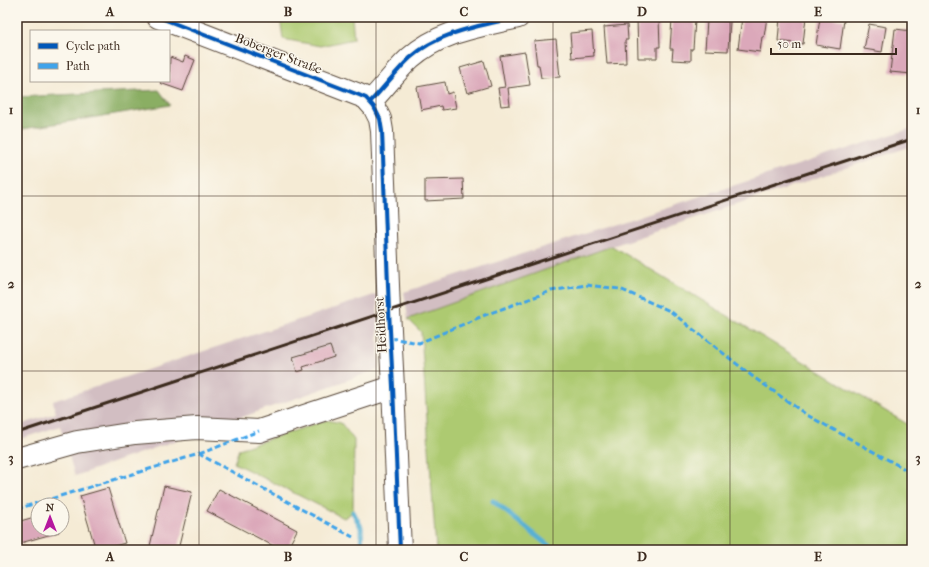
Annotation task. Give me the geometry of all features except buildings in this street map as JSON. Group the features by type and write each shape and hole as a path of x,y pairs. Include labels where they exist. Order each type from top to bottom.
{"street":[{"name":"Boberger Straße","path":"158,17 196,24 359,95 370,102"},
{"path":"370,102 408,60 429,43 462,30 518,17"},
{"name":"Heidhorst","path":"370,102 377,112 383,138 389,318 400,550"},
{"path":"17,459 77,442 135,433 197,428 259,431 393,387"}],"shaded area":[{"path":"912,128 912,146 612,246 408,319 404,292"},
{"path":"377,294 379,369 75,476 60,426 17,440 17,426 56,413 53,401"}],"green space":[{"path":"280,17 352,17 354,39 320,46 283,39"},
{"path":"159,90 170,105 17,130 17,97"},
{"path":"612,246 912,427 912,550 436,550 421,332 408,319"},
{"path":"327,420 341,423 354,440 353,512 344,518 234,463 239,449"}],"waterway":[{"path":"493,501 554,550"},
{"path":"353,512 361,527 362,550"}],"railway":[{"path":"17,433 912,139"}],"marked path":[{"path":"390,338 419,343 485,315 551,291 586,285 620,289 670,311 752,376 807,415 912,473"},
{"path":"199,454 259,431"},
{"path":"17,509 199,454 353,537"}],"cycle path":[{"path":"158,17 366,98 374,107 380,119 382,131 400,550"},
{"path":"370,102 410,58 434,41 461,31 518,17"}]}
